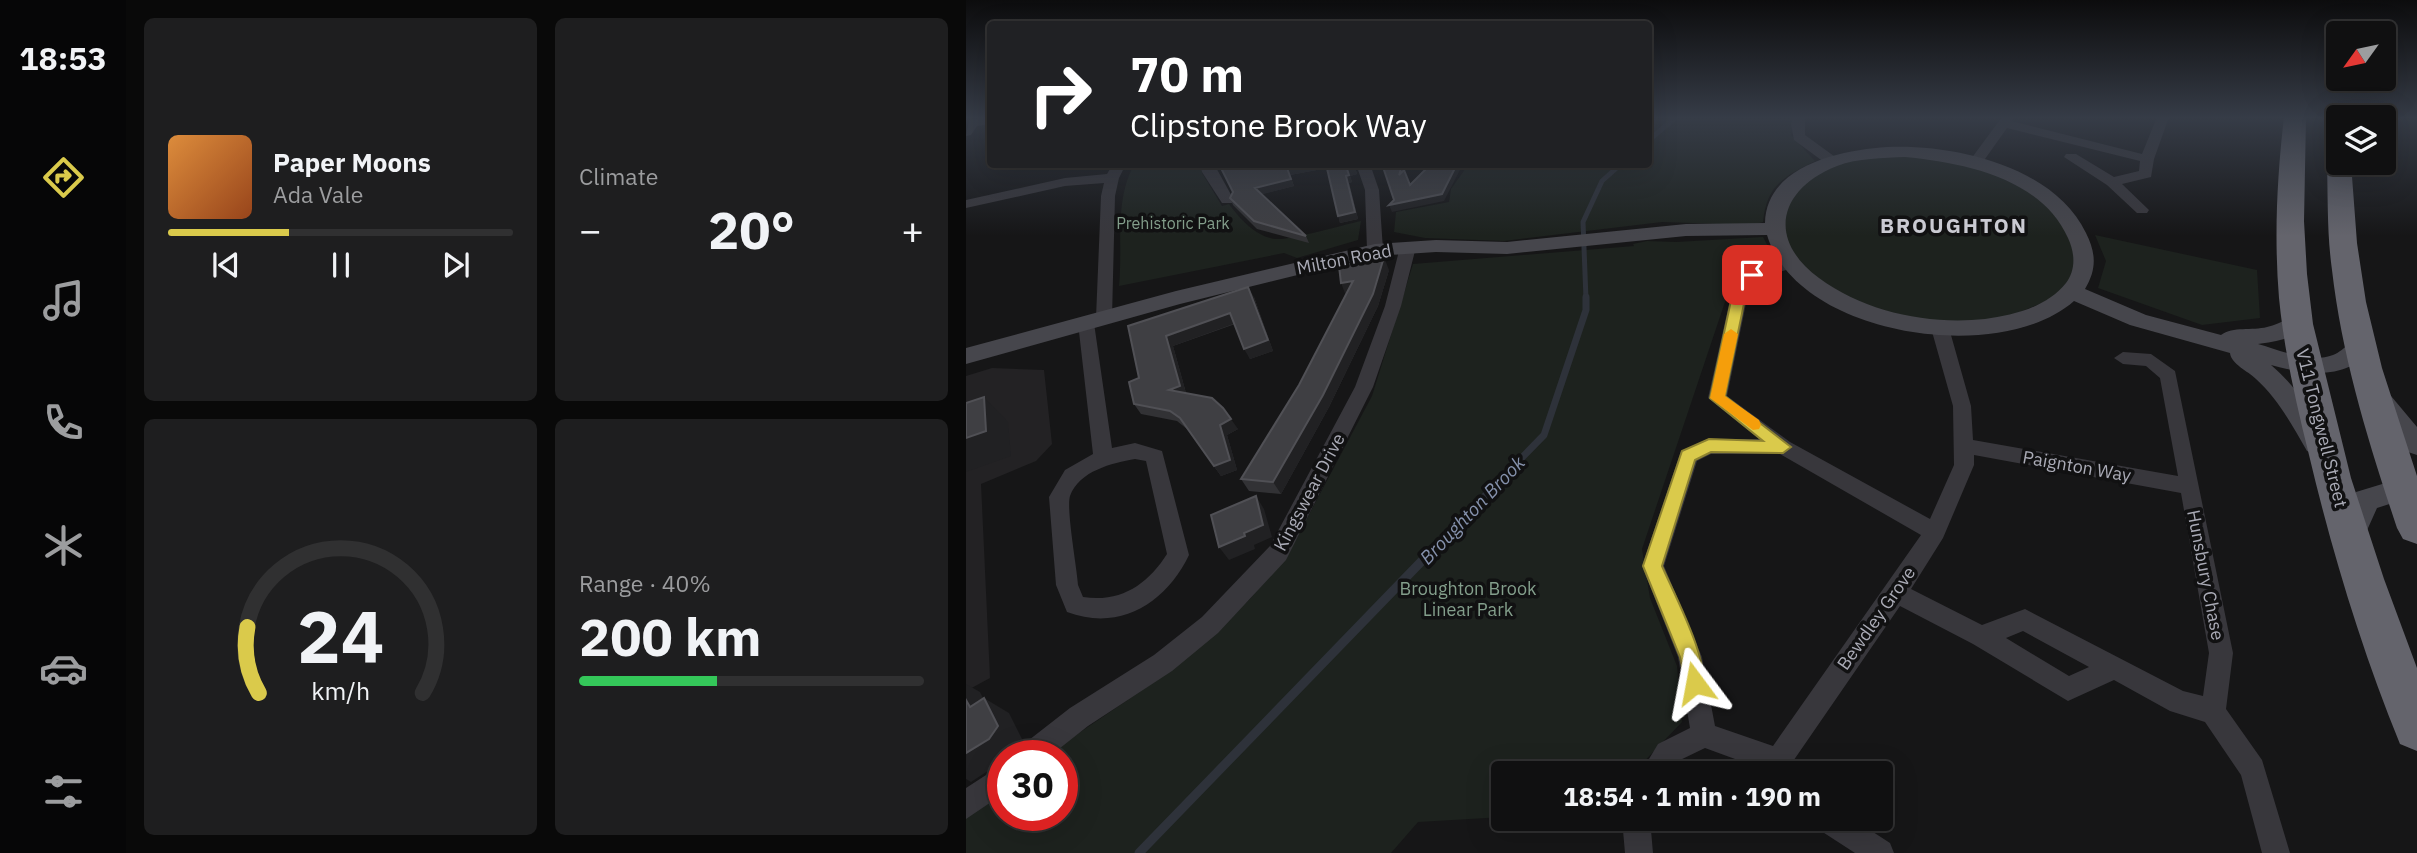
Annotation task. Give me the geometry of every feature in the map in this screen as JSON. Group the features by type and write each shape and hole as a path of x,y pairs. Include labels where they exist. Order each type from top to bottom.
{"highway":[{"name":"V11 Tongwell Street","path":"2294,157 2292,239 2298,323 2307,366 2329,466 2350,537 2417,727"},
{"path":"2340,175 2346,271 2374,392 2410,490 2417,528"}],"street":[{"path":"1826,157 1833,162"},
{"path":"1855,157 1833,162 1802,176 1784,194 1776,210 1775,229 1780,246 1791,264 1814,285 1846,303 1885,318 1940,328 1983,327 2021,320 2050,308 2071,291 2083,270 2084,253 2078,232 2064,212 2045,195 2012,176 1975,163 1936,157"},
{"path":"1975,163 1979,157"},
{"path":"2071,157 2112,182 2143,210"},
{"path":"2118,157 2146,166"},
{"path":"2112,182 2146,166 2149,157"},
{"path":"1208,168 1227,200"},
{"path":"1364,168 1372,190 1375,250"},
{"path":"966,204 1116,171"},
{"path":"1103,457 1095,320 1108,196 1116,171"},
{"name":"Milton Road","path":"966,356 1095,320 1375,250 1408,247 1507,248 1686,230 1775,229"},
{"name":"Kingswear Drive","path":"1050,740 1079,717 1163,663 1210,625 1278,553 1364,387 1393,306 1408,247"},
{"path":"1791,264 1752,275 1742,282 1717,398 1783,447 1935,532"},
{"path":"2071,291 2138,320 2307,366 2340,363 2362,344"},
{"path":"2212,339 2261,338 2282,332 2298,323"},
{"name":"Bewdley Grove","path":"1787,761 1935,532 1964,466 1962,406 1940,328"},
{"path":"2212,339 2259,365 2288,395 2329,466"},
{"name":"Hunsbury Chase","path":"2123,358 2151,360 2169,375 2221,653 2213,712"},
{"path":"2374,392 2417,445"},
{"path":"1661,761 1667,752 1704,735 1690,657 1653,566 1688,456 1709,446 1783,447"},
{"name":"Paignton Way","path":"1965,446 2189,486"},
{"path":"1135,451 1155,456 1178,555 1157,585 1128,604 1090,611 1075,606 1068,585 1059,497 1072,476 1103,457 1135,451"},
{"path":"2350,537 2366,500 2410,490"},
{"path":"1896,593 1981,636 2068,689 2114,668"},
{"path":"1981,636 2025,620 2179,702 2213,712 2253,769 2276,853"},
{"name":"Bewdley Grove","path":"1704,735 1768,761"},
{"path":"966,805 987,789"},
{"path":"1637,831 1639,853"},
{"path":"1846,831 1880,853"}],"shaded area":[{"path":"992,368 1044,370 1052,444 1036,461 981,484 990,678 966,691 966,376"}],"green space":[{"path":"1652,157 1811,157 1815,161 1779,183 1768,199 1763,222 1752,225 1662,222 1504,241 1425,238 1394,232 1396,212 1449,202 1451,189 1466,168 1652,168"},
{"path":"1860,157 1956,158 2045,195 2078,232 2071,291 1983,327 1885,318 1791,264 1784,228 1784,194 1802,176"},
{"name":"Prehistoric Park","path":"1133,168 1201,168 1222,206 1229,204 1238,216 1262,235 1276,239 1293,237 1361,221 1358,240 1297,258 1284,253 1119,286 1122,208"},
{"path":"2095,235 2257,270 2260,318 2202,325 2098,288 2106,261"},
{"name":"Broughton Brook Linear Park","path":"1763,237 1776,261 1738,277 1730,287 1642,549 1650,598 1677,666 1682,722 1645,761 1491,761 1491,818 1418,822 1391,853 966,853 966,810 987,796 987,831 1078,831 1078,740 1069,740 1166,674 1249,600 1289,552 1372,396 1413,264 1634,246 1633,244 1647,241"}],"building":[{"path":"1221,168 1287,168 1291,179 1255,188 1306,236 1254,221 1230,198 1233,192"},
{"path":"1327,168 1350,168 1347,169 1349,175 1346,176 1355,212 1338,216"},
{"path":"1383,168 1401,168 1399,175 1404,170 1410,185 1427,168 1455,168 1442,194 1389,205 1394,200"},
{"path":"1384,257 1373,294 1323,395 1273,482 1241,479 1299,385 1353,281 1341,283 1339,266"},
{"path":"1248,287 1268,340 1244,349 1230,313 1166,336 1180,386 1169,390 1212,398 1231,419 1220,425 1230,460 1214,466 1180,418 1170,411 1134,404 1129,382 1139,378 1128,326"},
{"path":"984,397 986,431 966,438 966,403"},
{"path":"1256,496 1263,525 1219,547 1211,515"},
{"path":"984,698 998,726 989,739 966,753 966,700 970,707"}],"waterway":[{"name":"Broughton Brook","path":"1586,299 1583,222 1602,181 1617,168"},
{"name":"Broughton Brook","path":"1444,538 1544,435 1586,310 1586,299"},
{"name":"Broughton Brook","path":"1139,853 1446,536"}],"slow traffic":[{"path":"1731,334 1717,398 1753,425"}],"district":[{"name":"BROUGHTON","path":"1954,225"}],"route":[{"path":"1695,683 1690,657 1653,566 1688,456 1709,446 1783,447 1717,398 1742,282 1752,275"}]}
